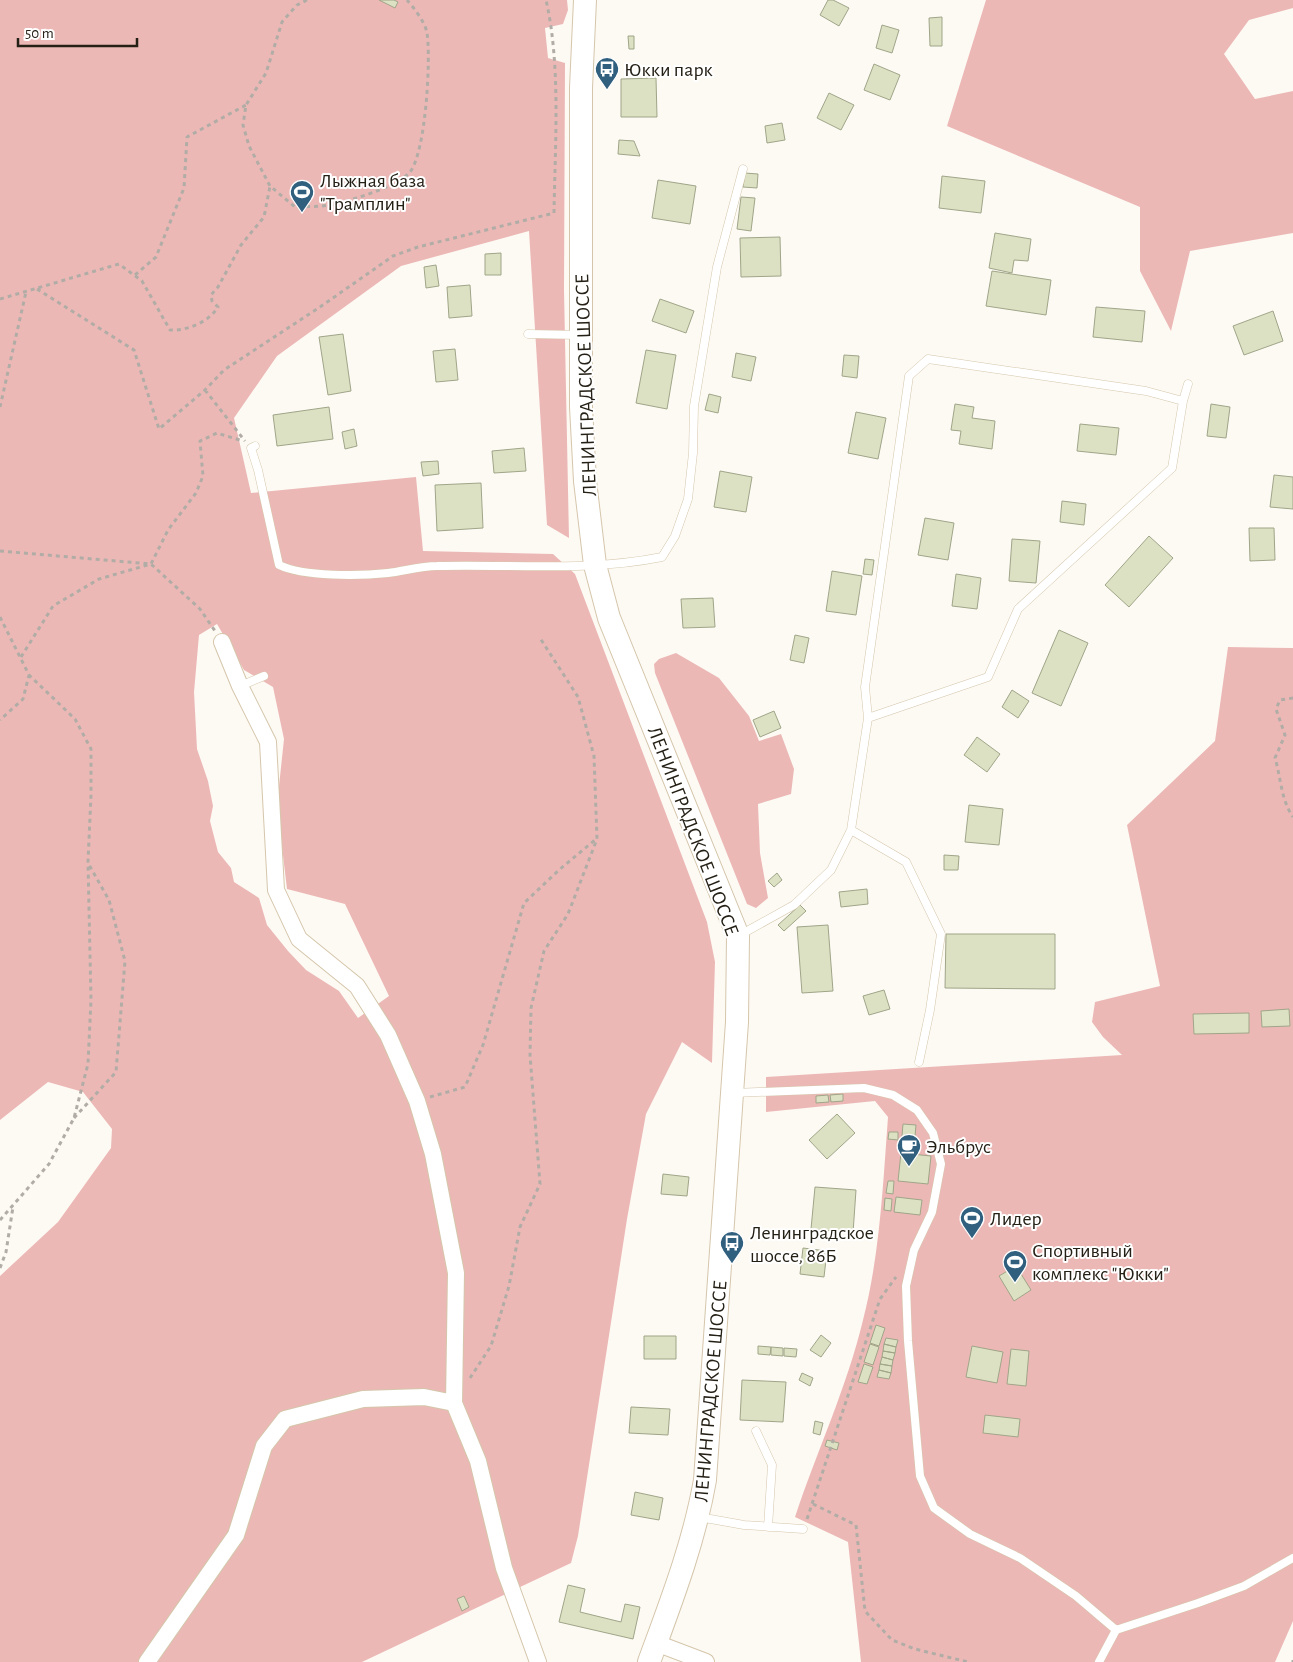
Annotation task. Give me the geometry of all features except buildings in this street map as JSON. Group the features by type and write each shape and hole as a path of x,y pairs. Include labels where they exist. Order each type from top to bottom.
{"main road":[{"name":"ЛЕНИНГРАДСКОЕ ШОССЕ","path":"585,0 581,88 581,407 585,481 595,565 609,618 738,936 738,1022 731,1094 706,1480 699,1517 687,1559 653,1652"}],"street":[{"path":"222,642 240,686 268,742 276,890 299,939 357,986 388,1035 417,1100 433,1154 456,1273 454,1402 478,1461 504,1568 538,1662"},
{"path":"147,1662 236,1535 264,1446 285,1419 363,1399 424,1397 454,1402"},
{"path":"653,1652 706,1662"}],"lane":[{"path":"251,445 279,565 291,571 323,574 386,573 435,566 595,565 662,557 675,536 688,499 693,453 694,406 717,267 743,169"},
{"path":"528,334 581,336"},
{"path":"738,936 794,905 831,870 851,830 868,718 865,687 909,376 928,359 1146,390 1183,400"},
{"path":"868,718 988,677 1018,609 1172,468 1183,400 1188,384"},
{"path":"240,686 264,676"},
{"path":"851,830 906,862 940,934 930,1010 919,1062"},
{"path":"731,1094 864,1088 893,1095 917,1110 933,1133 941,1164 932,1212 914,1250 906,1286 908,1341 920,1476 934,1508 970,1534 1020,1558 1076,1596 1116,1630"},
{"path":"756,1431 772,1465 768,1527"},
{"path":"699,1517 729,1523 804,1529"},
{"path":"1099,1662 1116,1630 1244,1586 1293,1558"}],"path":[{"path":"307,0 297,5 282,22 266,74 246,105 243,125 249,146 270,186 295,206 323,206 386,188 410,173 418,156 425,114 428,72 427,31 407,0"},
{"path":"37,289 134,350 159,429 205,390 224,370 320,308 393,256 418,247 554,213 555,113 551,24 546,0"},
{"path":"135,275 156,257 184,188 187,137 246,105"},
{"path":"0,299 119,264 142,281 170,330 182,330 213,316 218,307 212,301 211,295 218,287 241,245 264,217 270,186"},
{"path":"0,407 26,292"},
{"path":"205,390 251,445"},
{"path":"21,656 53,606 99,579 150,564 168,530 196,492 203,476 200,441 217,432 251,445"},
{"path":"0,551 150,564 200,609 222,642"},
{"path":"0,617 29,675 75,719 90,749 91,795 88,862 91,1000 88,1064 74,1118"},
{"path":"454,1402 492,1346 509,1286 520,1227 540,1184 530,1055 531,1008 544,951 568,914 597,839 594,756 578,697 540,638"},
{"path":"0,720 23,700 29,675"},
{"path":"1293,698 1280,700 1276,709 1286,735 1275,758 1282,782 1284,801 1293,817"},
{"path":"417,1100 465,1087 483,1045 524,903 559,870 597,839"},
{"path":"0,1220 48,1164 74,1118 116,1072 125,962 109,900 88,862"},
{"path":"0,1268 6,1252 13,1207"},
{"path":"804,1529 880,1300"},
{"path":"813,1504 856,1525 865,1611 881,1630 892,1640 915,1649 968,1662"}],"shaded area":[{"path":"0,0 567,0 568,10 563,24 545,28 548,58 565,63 564,290 569,538 547,525 529,231 401,266 277,356 234,418 251,493 416,477 423,551 553,554 575,574 707,922 715,962 712,1063 682,1042 646,1114 627,1219 578,1536 571,1563 362,1662 0,1662 0,1276 58,1222 111,1148 112,1129 83,1092 48,1082 0,1120","holes":["217,624 244,670 273,687 284,739 277,805 287,889 345,904 389,996 358,1018 339,991 306,970 288,951 267,925 259,898 234,882 231,868 218,852 210,821 213,806 208,781 197,749 194,692 199,635"]},
{"path":"986,0 1293,0 1293,8 1249,20 1224,54 1255,99 1293,91 1293,233 1190,251 1171,331 1140,271 1140,207 947,126"},
{"path":"1228,647 1293,648 1293,1621 1275,1662 861,1662 848,1542 795,1517 849,1370 869,1295 877,1244 888,1117 875,1101 766,1112 766,1077 1122,1055 1103,1037 1092,1022 1095,1002 1160,986 1127,825 1215,741"},
{"path":"676,653 719,678 749,716 759,741 781,734 794,769 791,794 758,804 760,853 768,898 756,908 747,904 655,673 654,664 659,659"}],"place":[{"name":"Юкки парк","path":"607,90"},
{"name":"Лыжная база \"Трамплин\"","path":"302,213"},
{"name":"Эльбрус","path":"909,1167"},
{"name":"Лидер","path":"972,1239"},
{"name":"Ленинградское шоссе, 86Б","path":"732,1264"},
{"name":"Спортивный комплекс \"Юкки\"","path":"1015,1283"}]}
